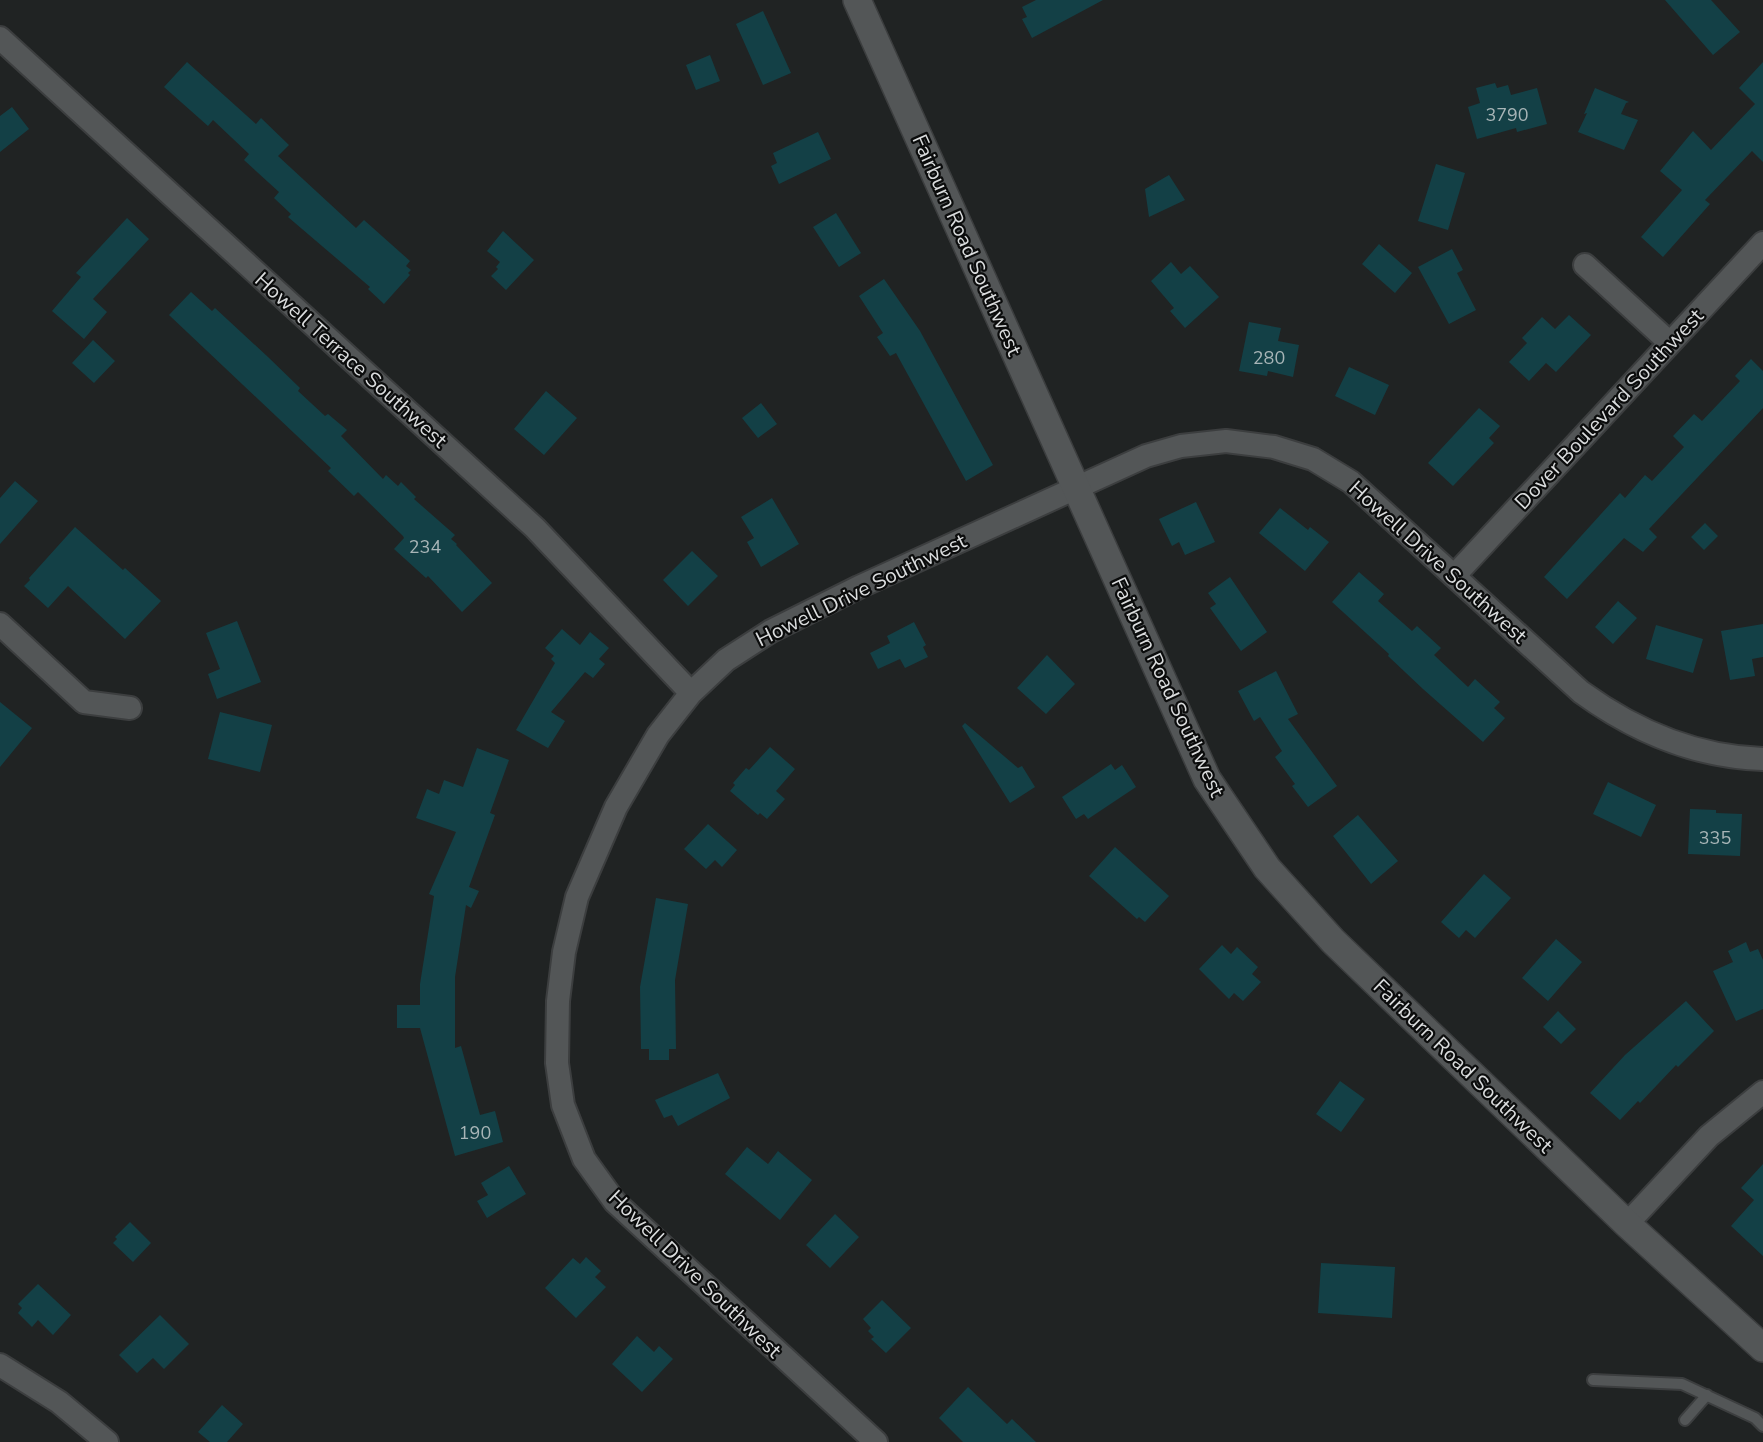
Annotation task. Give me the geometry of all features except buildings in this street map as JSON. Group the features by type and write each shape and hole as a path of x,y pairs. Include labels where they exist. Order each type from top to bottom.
{"street":[{"name":"Fairburn Road Southwest","path":"857,0 1207,779 1267,868 1333,941 1627,1224 1763,1348"},
{"name":"Howell Terrace Southwest","path":"0,38 535,528 691,693"},
{"name":"Dover Boulevard Southwest","path":"1455,575 1763,243"},
{"path":"1585,265 1670,344"},
{"name":"Howell Drive Southwest","path":"876,1442 615,1202 584,1159 563,1105 557,1063 558,1000 564,952 577,897 616,807 658,735 691,693 726,660 771,631 859,586 1146,456 1182,446 1226,441 1274,447 1313,459 1351,482 1581,692 1607,711 1665,740 1732,758 1763,759"},
{"path":"0,624 84,702 130,708"},
{"path":"1627,1224 1709,1136 1763,1092"},
{"path":"0,1365 59,1402 107,1442"}],"lane":[{"path":"1593,1380 1682,1384 1755,1418 1763,1426"},
{"path":"1685,1420 1707,1395"}]}
